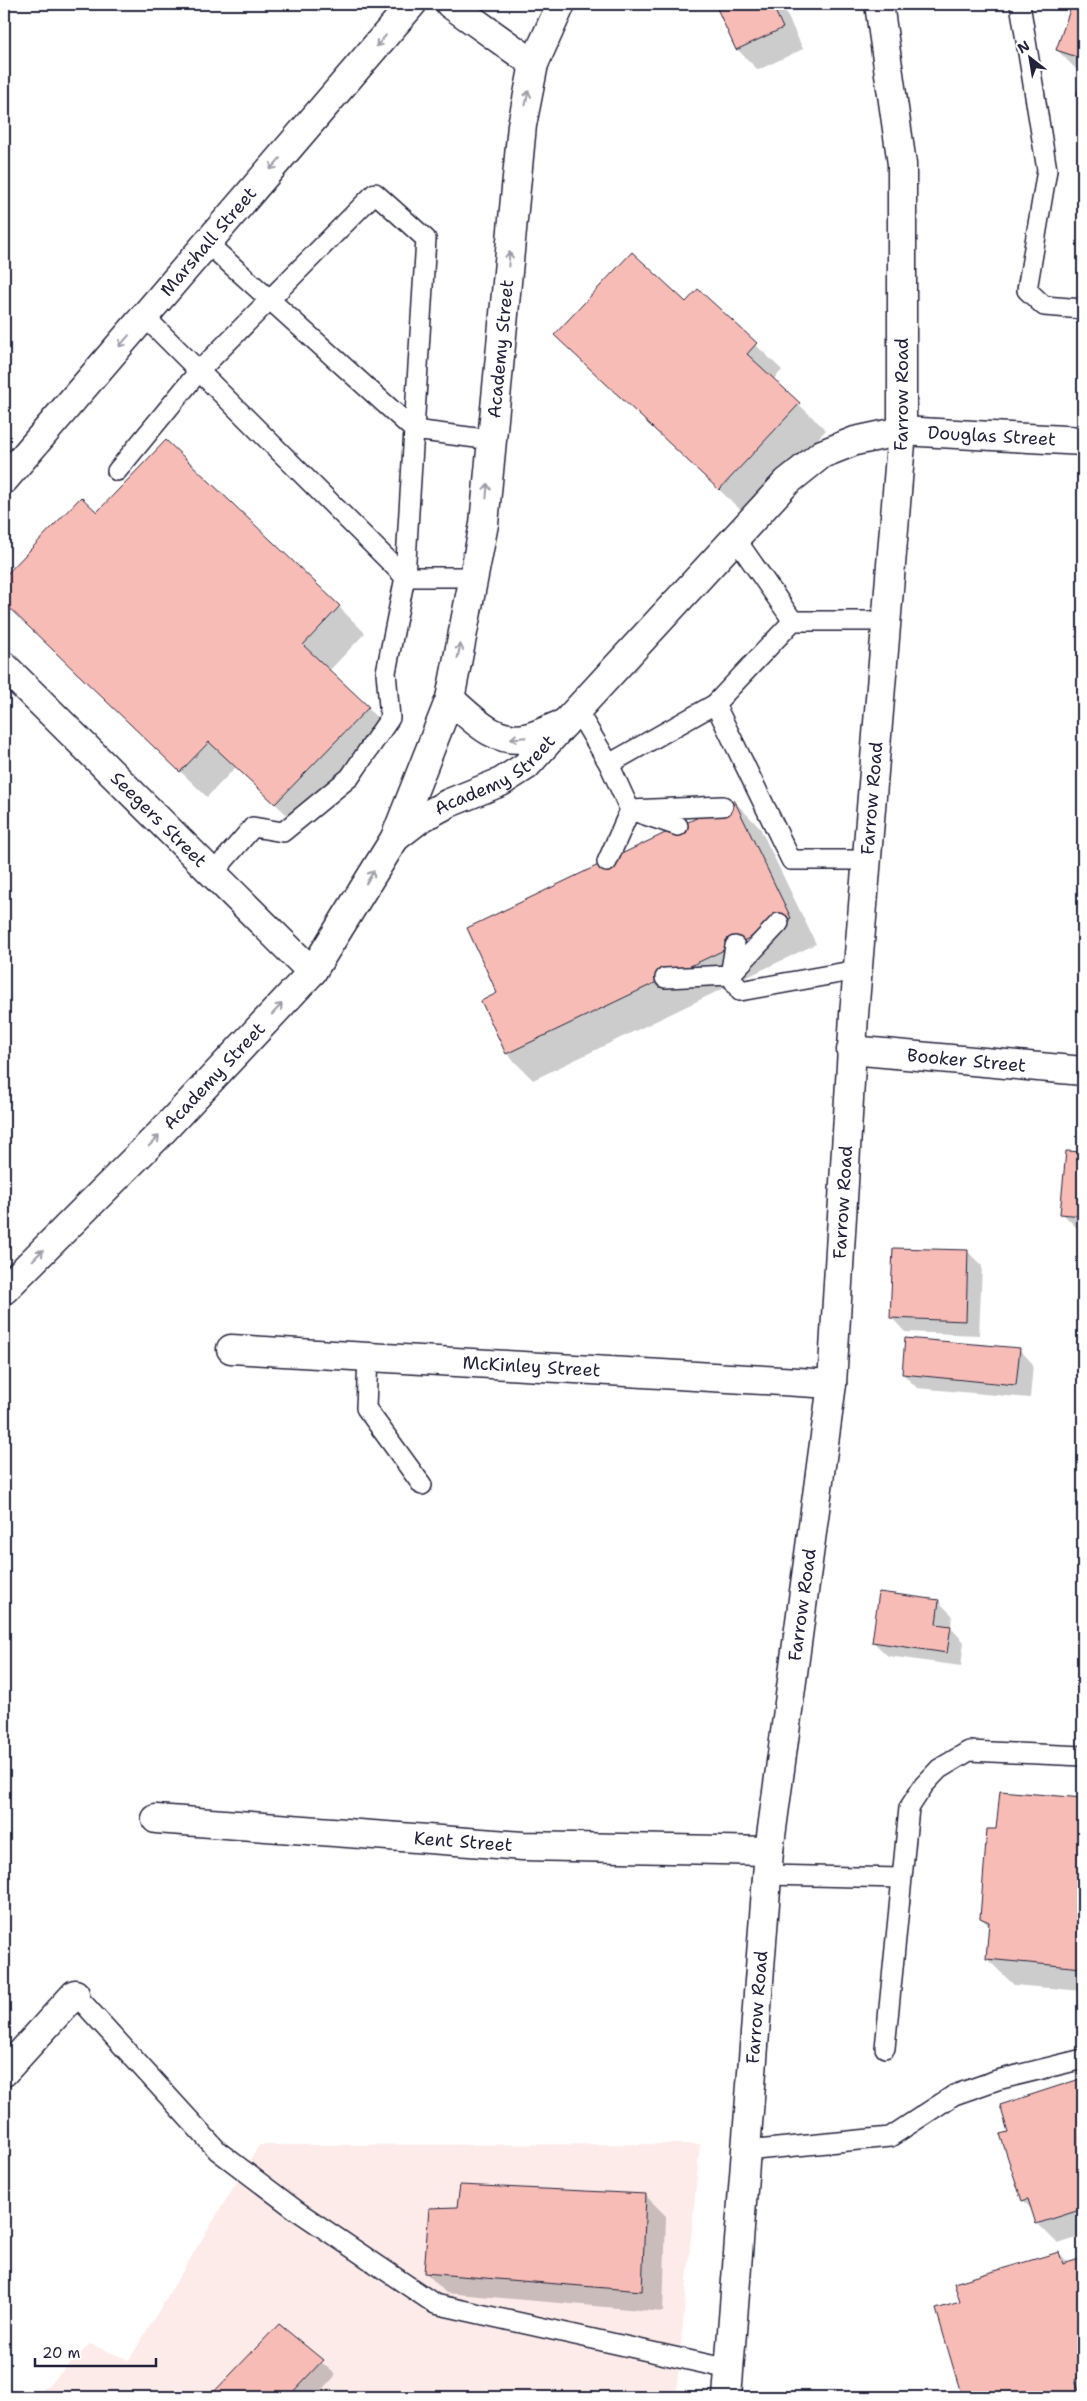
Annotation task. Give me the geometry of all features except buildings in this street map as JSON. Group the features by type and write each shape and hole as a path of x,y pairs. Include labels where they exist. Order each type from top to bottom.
{"main road":[{"name":"Marshall Street","path":"4,480 412,4"},
{"path":"450,4 534,64"},
{"name":"Academy Street","path":"4,1290 158,1136 312,972 395,838 450,698 484,524 522,125 534,64 561,4"},
{"name":"Farrow Road","path":"727,2397 768,1863 832,1384 851,1050 902,431 902,164 879,4"},
{"name":"Academy Street","path":"395,838 428,814 449,803 501,782 526,766 787,482 822,454 855,441 902,431"},
{"name":"Douglas Street","path":"902,431 1083,441"},
{"name":"Seegers Street","path":"4,666 312,972"},
{"name":"Academy Street","path":"450,698 485,729 507,739 529,737 571,716"},
{"name":"Booker Street","path":"851,1050 1083,1070"},
{"name":"McKinley Street","path":"231,1348 832,1384"},
{"name":"Kent Street","path":"156,1819 768,1863"},
{"path":"4,2072 75,1994"}],"lane":[{"path":"1020,4 1047,170 1027,290 1044,306 1083,309"},
{"path":"117,471 199,371 375,193 426,239 405,577 386,672 390,718 350,777 283,832 253,827 213,873"},
{"path":"207,243 414,430 492,440"},
{"path":"145,317 405,577 473,577"},
{"path":"735,538 794,621"},
{"path":"609,764 715,704 794,621 886,621"},
{"path":"715,704 791,860 867,860"},
{"path":"571,716 609,764 630,810 678,826"},
{"path":"630,810 723,806"},
{"path":"606,862 630,810"},
{"path":"665,978 730,975 779,924"},
{"path":"735,946 730,975 740,991 857,970"},
{"path":"368,1356 366,1408 422,1485"},
{"path":"885,2048 909,1808 924,1785 939,1769 969,1751 1083,1756"},
{"path":"768,1863 901,1878"},
{"path":"75,1994 218,2151 296,2210 435,2304 729,2369"},
{"path":"746,2151 890,2137 954,2095 997,2080 1083,2059"}],"shaded area":[{"path":"700,2144 676,2397 36,2397 90,2344 129,2360 259,2145"}]}
